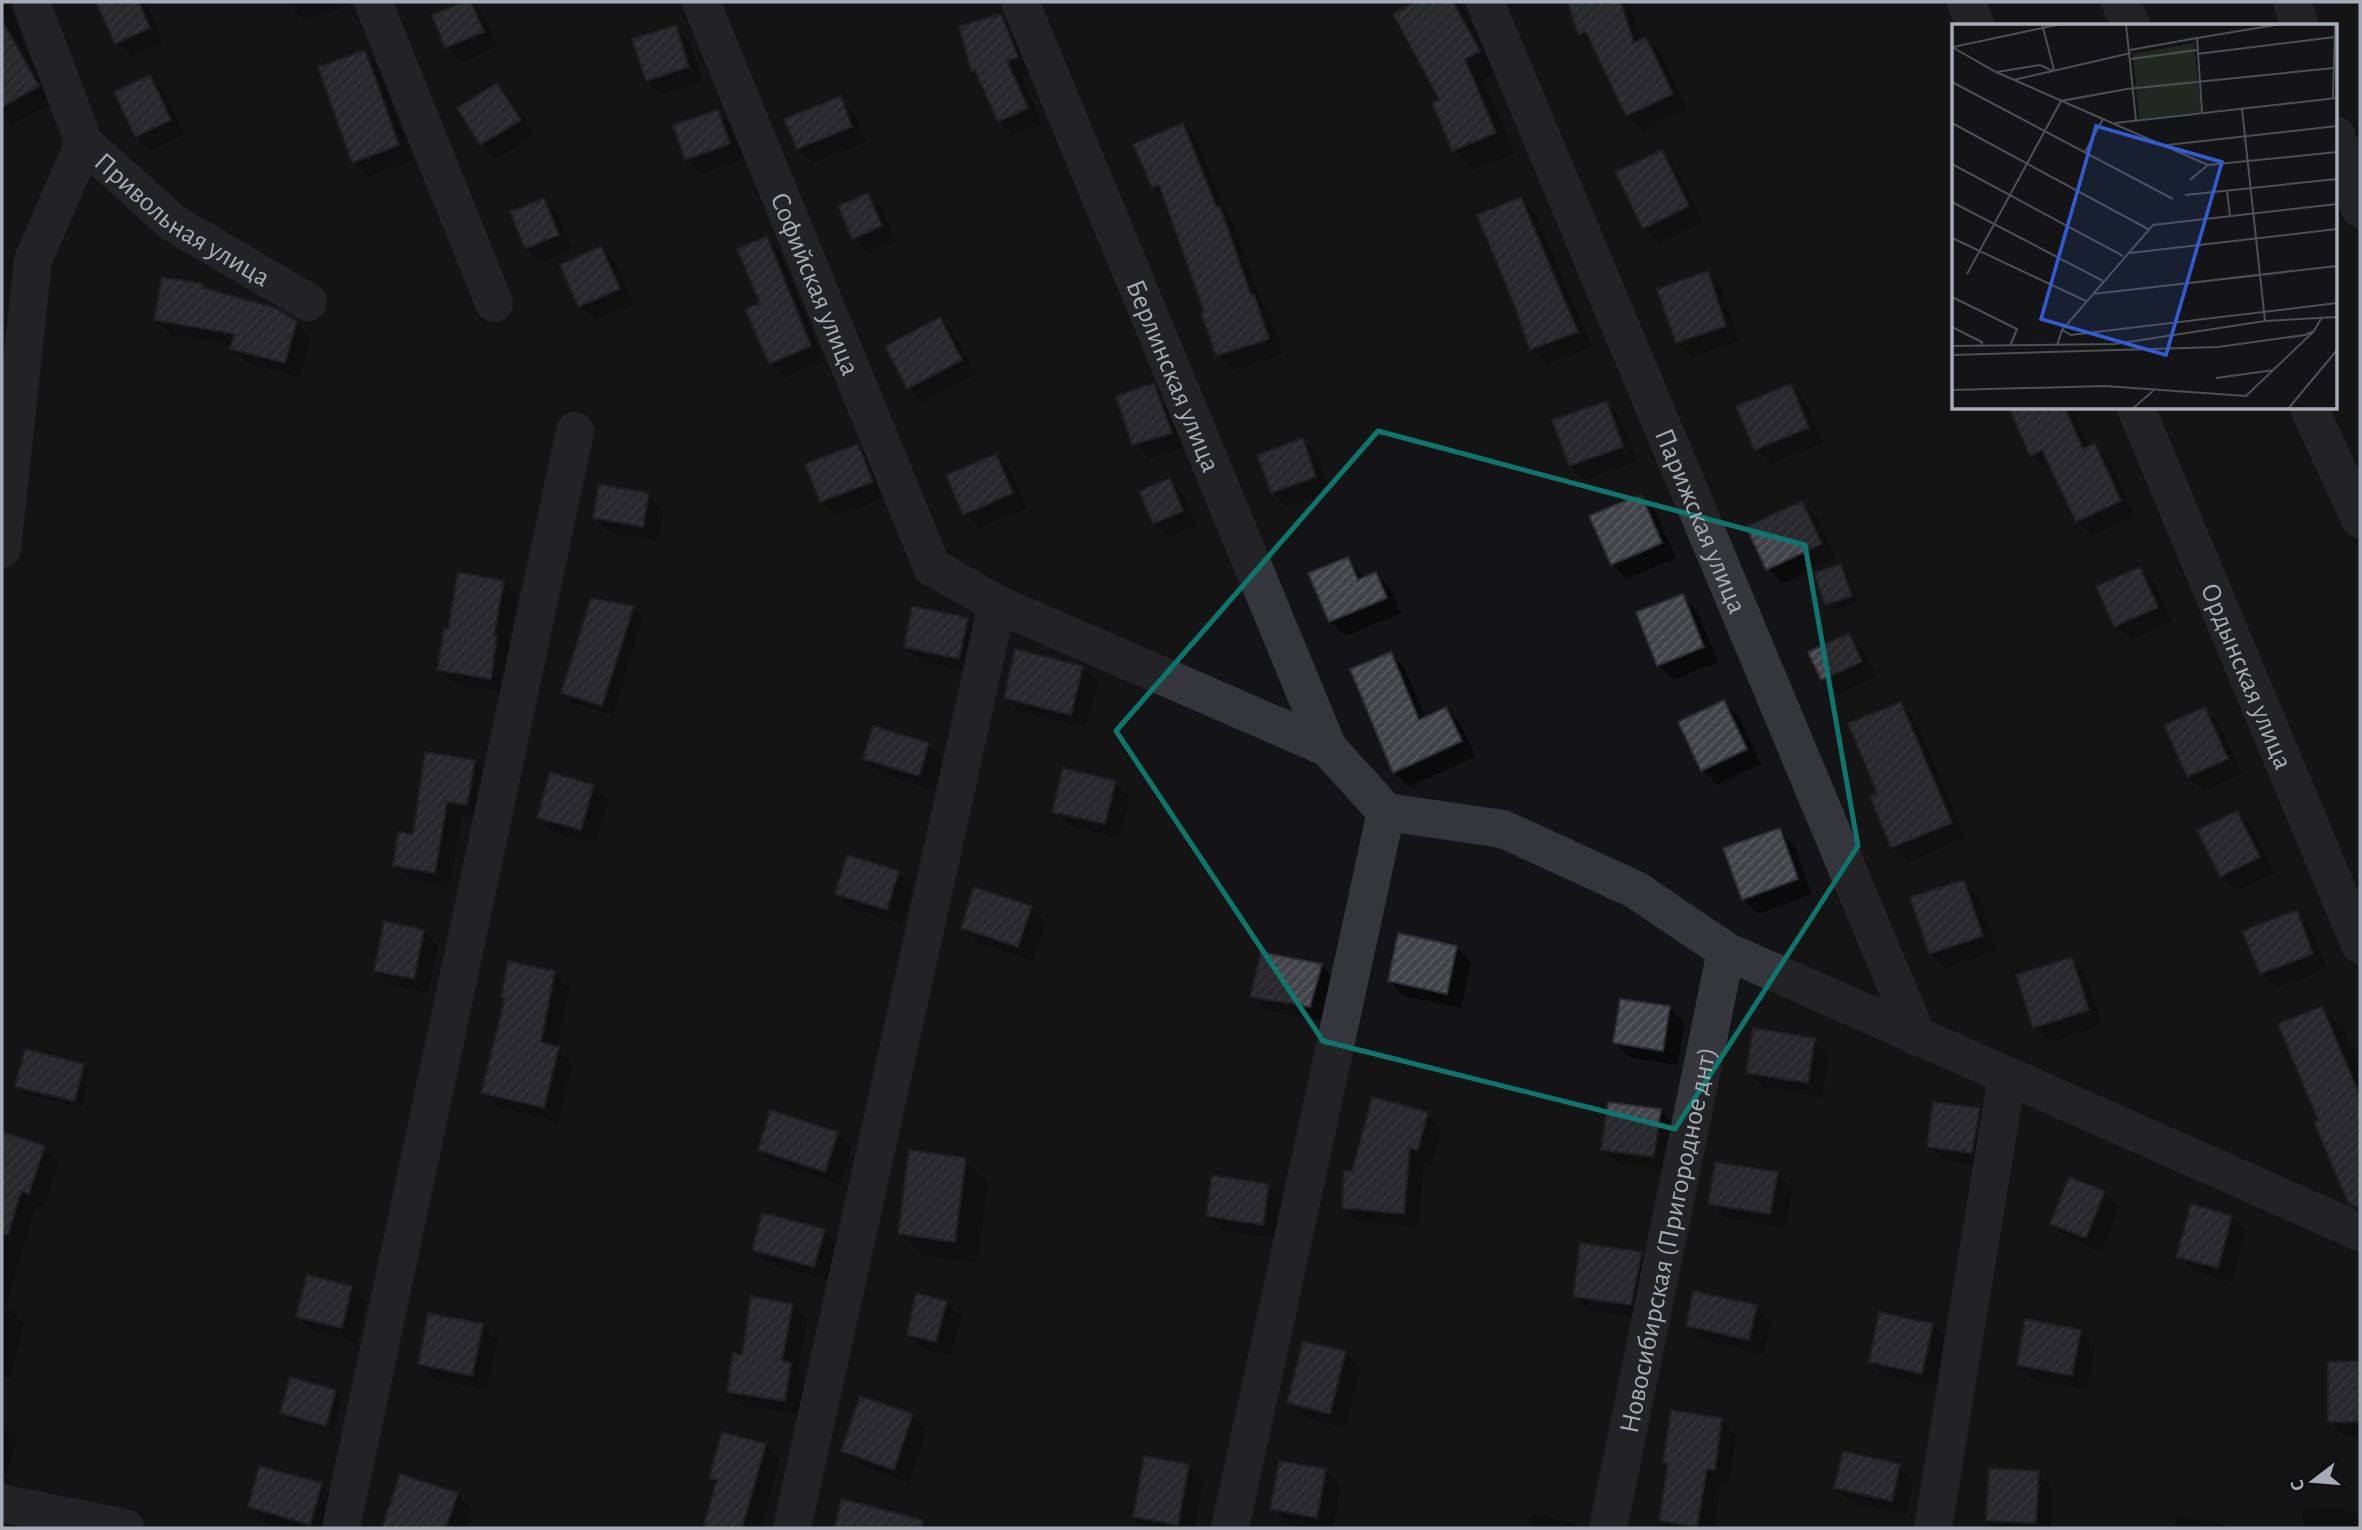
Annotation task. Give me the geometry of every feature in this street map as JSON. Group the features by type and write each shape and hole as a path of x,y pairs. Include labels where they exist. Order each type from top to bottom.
{"street":[{"name":"Привольная улица","path":"30,2 83,143 173,223 308,302"},
{"path":"373,2 494,303"},
{"name":"Софийская улица","path":"701,2 932,567 997,604"},
{"name":"Берлинская улица","path":"1020,2 1328,748"},
{"name":"Парижская улица","path":"1485,2 1918,1038"},
{"path":"1966,2 1975,24"},
{"path":"2120,2 2131,24"},
{"path":"2292,2 2299,24"},
{"path":"2338,141 2360,209"},
{"path":"2,549 33,260 83,143"},
{"name":"Ордынская улица","path":"2137,410 2360,945"},
{"path":"2310,410 2360,519"},
{"path":"341,1528 575,431"},
{"path":"792,1528 997,604 1328,748 1386,812 1503,829 1636,890 1726,951 2360,1232"},
{"path":"1230,1528 1386,812"},
{"name":"Новосибирская (Пригородное днт)","path":"1608,1528 1726,951"},
{"path":"1933,1528 2007,1076"},
{"path":"2,1503 125,1528"}],"highlighted area":[{"path":"1378,431 1805,545 1858,846 1675,1129 1323,1041 1116,731"}],"building":[{"path":"96,2 139,2 150,28 115,44"},
{"path":"463,2 471,2 484,32 445,48 432,15"},
{"path":"1415,2 1453,2 1480,51 1465,59 1496,133 1452,151 1432,102 1439,99 1393,14"},
{"path":"1568,2 1621,2 1634,43 1646,37 1673,94 1626,116 1586,32 1578,35"},
{"path":"1001,14 1018,57 1007,61 1028,108 998,122 975,70 971,71 959,26"},
{"path":"2,20 39,86 2,107"},
{"path":"676,25 689,67 646,81 632,39"},
{"path":"365,50 399,145 352,163 318,67"},
{"path":"150,75 171,120 135,137 114,92"},
{"path":"497,83 521,120 480,145 457,108"},
{"path":"841,96 852,127 797,149 784,119"},
{"path":"718,110 730,144 685,160 673,125"},
{"path":"1183,123 1217,208 1220,207 1269,339 1216,356 1201,312 1204,311 1159,185 1152,188 1133,144"},
{"path":"1662,150 1689,206 1643,229 1615,172"},
{"path":"868,193 882,226 852,239 838,206"},
{"path":"1521,197 1578,332 1530,350 1477,215"},
{"path":"544,198 559,235 525,249 510,212"},
{"path":"767,236 811,346 769,364 745,309 760,303 737,249"},
{"path":"601,246 620,289 578,307 560,265"},
{"path":"1708,271 1726,326 1676,343 1657,289"},
{"path":"162,277 204,284 203,288 273,307 297,321 285,363 230,349 234,334 154,320"},
{"path":"940,317 962,360 907,389 885,346"},
{"path":"1154,383 1172,433 1132,445 1116,396"},
{"path":"1791,384 1809,428 1754,450 1736,406"},
{"path":"1607,401 1623,447 1569,466 1552,420"},
{"path":"2010,410 2066,410 2083,449 2095,443 2121,501 2076,522 2042,450 2030,456"},
{"path":"1303,438 1316,477 1271,493 1257,455"},
{"path":"858,444 873,482 820,502 805,464"},
{"path":"996,454 1013,493 963,515 946,475"},
{"path":"1170,478 1183,511 1153,524 1139,491"},
{"path":"599,484 649,493 643,527 593,518"},
{"path":"1641,494 1662,543 1611,565 1589,516"},
{"path":"1802,501 1822,544 1766,570 1746,527"},
{"path":"1348,557 1358,580 1376,572 1387,598 1329,622 1308,573"},
{"path":"1841,564 1852,596 1825,605 1814,573"},
{"path":"2140,567 2158,607 2114,627 2096,586"},
{"path":"458,572 504,581 494,636 497,636 491,679 437,670 444,628 448,629"},
{"path":"1683,594 1704,647 1657,666 1636,612"},
{"path":"591,598 634,606 602,706 561,693"},
{"path":"912,606 968,618 959,659 904,647"},
{"path":"1849,633 1862,662 1821,680 1808,652"},
{"path":"1015,649 1083,666 1071,715 1004,698"},
{"path":"1391,652 1419,720 1446,707 1462,741 1393,773 1350,669"},
{"path":"1724,700 1747,749 1701,771 1678,722"},
{"path":"1901,702 1952,823 1891,848 1870,797 1877,793 1848,723"},
{"path":"2205,707 2228,759 2187,777 2164,725"},
{"path":"873,726 929,743 919,776 863,759"},
{"path":"425,752 475,760 467,805 447,802 435,873 393,866 398,832 413,834"},
{"path":"1063,768 1116,781 1105,824 1052,812"},
{"path":"550,772 594,785 581,830 537,818"},
{"path":"2237,811 2260,857 2220,877 2197,830"},
{"path":"1780,828 1798,879 1742,900 1723,848"},
{"path":"847,855 899,871 887,910 835,894"},
{"path":"1964,880 1983,936 1929,954 1910,897"},
{"path":"974,887 1032,906 1018,947 961,928"},
{"path":"2297,910 2313,954 2260,974 2242,931"},
{"path":"384,921 424,930 414,979 374,971"},
{"path":"1398,933 1457,946 1447,994 1388,981"},
{"path":"1261,952 1322,964 1310,1007 1250,997"},
{"path":"2072,957 2089,1010 2033,1028 2016,975"},
{"path":"508,961 555,971 541,1042 559,1047 544,1108 481,1093 505,998 501,997"},
{"path":"1620,999 1670,1006 1663,1051 1613,1043"},
{"path":"2322,1006 2360,1096 2360,1208 2348,1203 2314,1122 2318,1120 2278,1024"},
{"path":"1753,1028 1815,1038 1808,1083 1746,1073"},
{"path":"25,1049 84,1064 75,1101 15,1087"},
{"path":"1372,1097 1428,1112 1418,1150 1410,1148 1404,1214 1342,1208 1344,1171 1352,1171"},
{"path":"1608,1102 1661,1109 1654,1157 1601,1150"},
{"path":"1933,1102 1980,1108 1972,1153 1927,1147"},
{"path":"770,1110 838,1132 825,1172 758,1150"},
{"path":"2,1132 45,1146 29,1194 21,1191 8,1235 2,1234"},
{"path":"909,1150 966,1158 955,1242 898,1234"},
{"path":"1715,1162 1778,1172 1770,1214 1708,1204"},
{"path":"1212,1175 1269,1184 1263,1225 1206,1216"},
{"path":"2069,1177 2105,1191 2086,1238 2050,1224"},
{"path":"2191,1204 2232,1216 2218,1268 2176,1257"},
{"path":"762,1213 825,1229 814,1267 752,1250"},
{"path":"1580,1243 1642,1252 1631,1305 1573,1297"},
{"path":"307,1275 352,1286 342,1328 296,1317"},
{"path":"1693,1291 1757,1305 1749,1340 1686,1326"},
{"path":"916,1293 947,1301 936,1342 907,1335"},
{"path":"751,1296 793,1304 782,1361 791,1363 785,1401 727,1392 733,1353 742,1355"},
{"path":"1879,1312 1933,1324 1922,1374 1869,1362"},
{"path":"428,1313 483,1324 472,1376 418,1364"},
{"path":"2025,1319 2081,1330 2072,1376 2017,1365"},
{"path":"1303,1341 1346,1351 1330,1414 1287,1403"},
{"path":"2360,1361 2360,1422 2328,1422 2328,1362"},
{"path":"290,1377 336,1390 326,1426 280,1413"},
{"path":"860,1396 913,1414 894,1470 841,1451"},
{"path":"1671,1410 1722,1418 1715,1470 1707,1469 1697,1527 1659,1521 1668,1463 1663,1463"},
{"path":"722,1432 766,1444 742,1528 703,1528 717,1480 709,1478"},
{"path":"1843,1451 1900,1464 1892,1501 1834,1488"},
{"path":"1144,1456 1189,1464 1178,1525 1133,1517"},
{"path":"1279,1461 1326,1469 1317,1518 1270,1509"},
{"path":"259,1466 322,1483 310,1525 248,1507"},
{"path":"1989,1468 2039,1471 2036,1523 1986,1521"},
{"path":"400,1474 458,1493 446,1528 382,1528"},
{"path":"842,1499 923,1520 922,1528 834,1528"}]}
